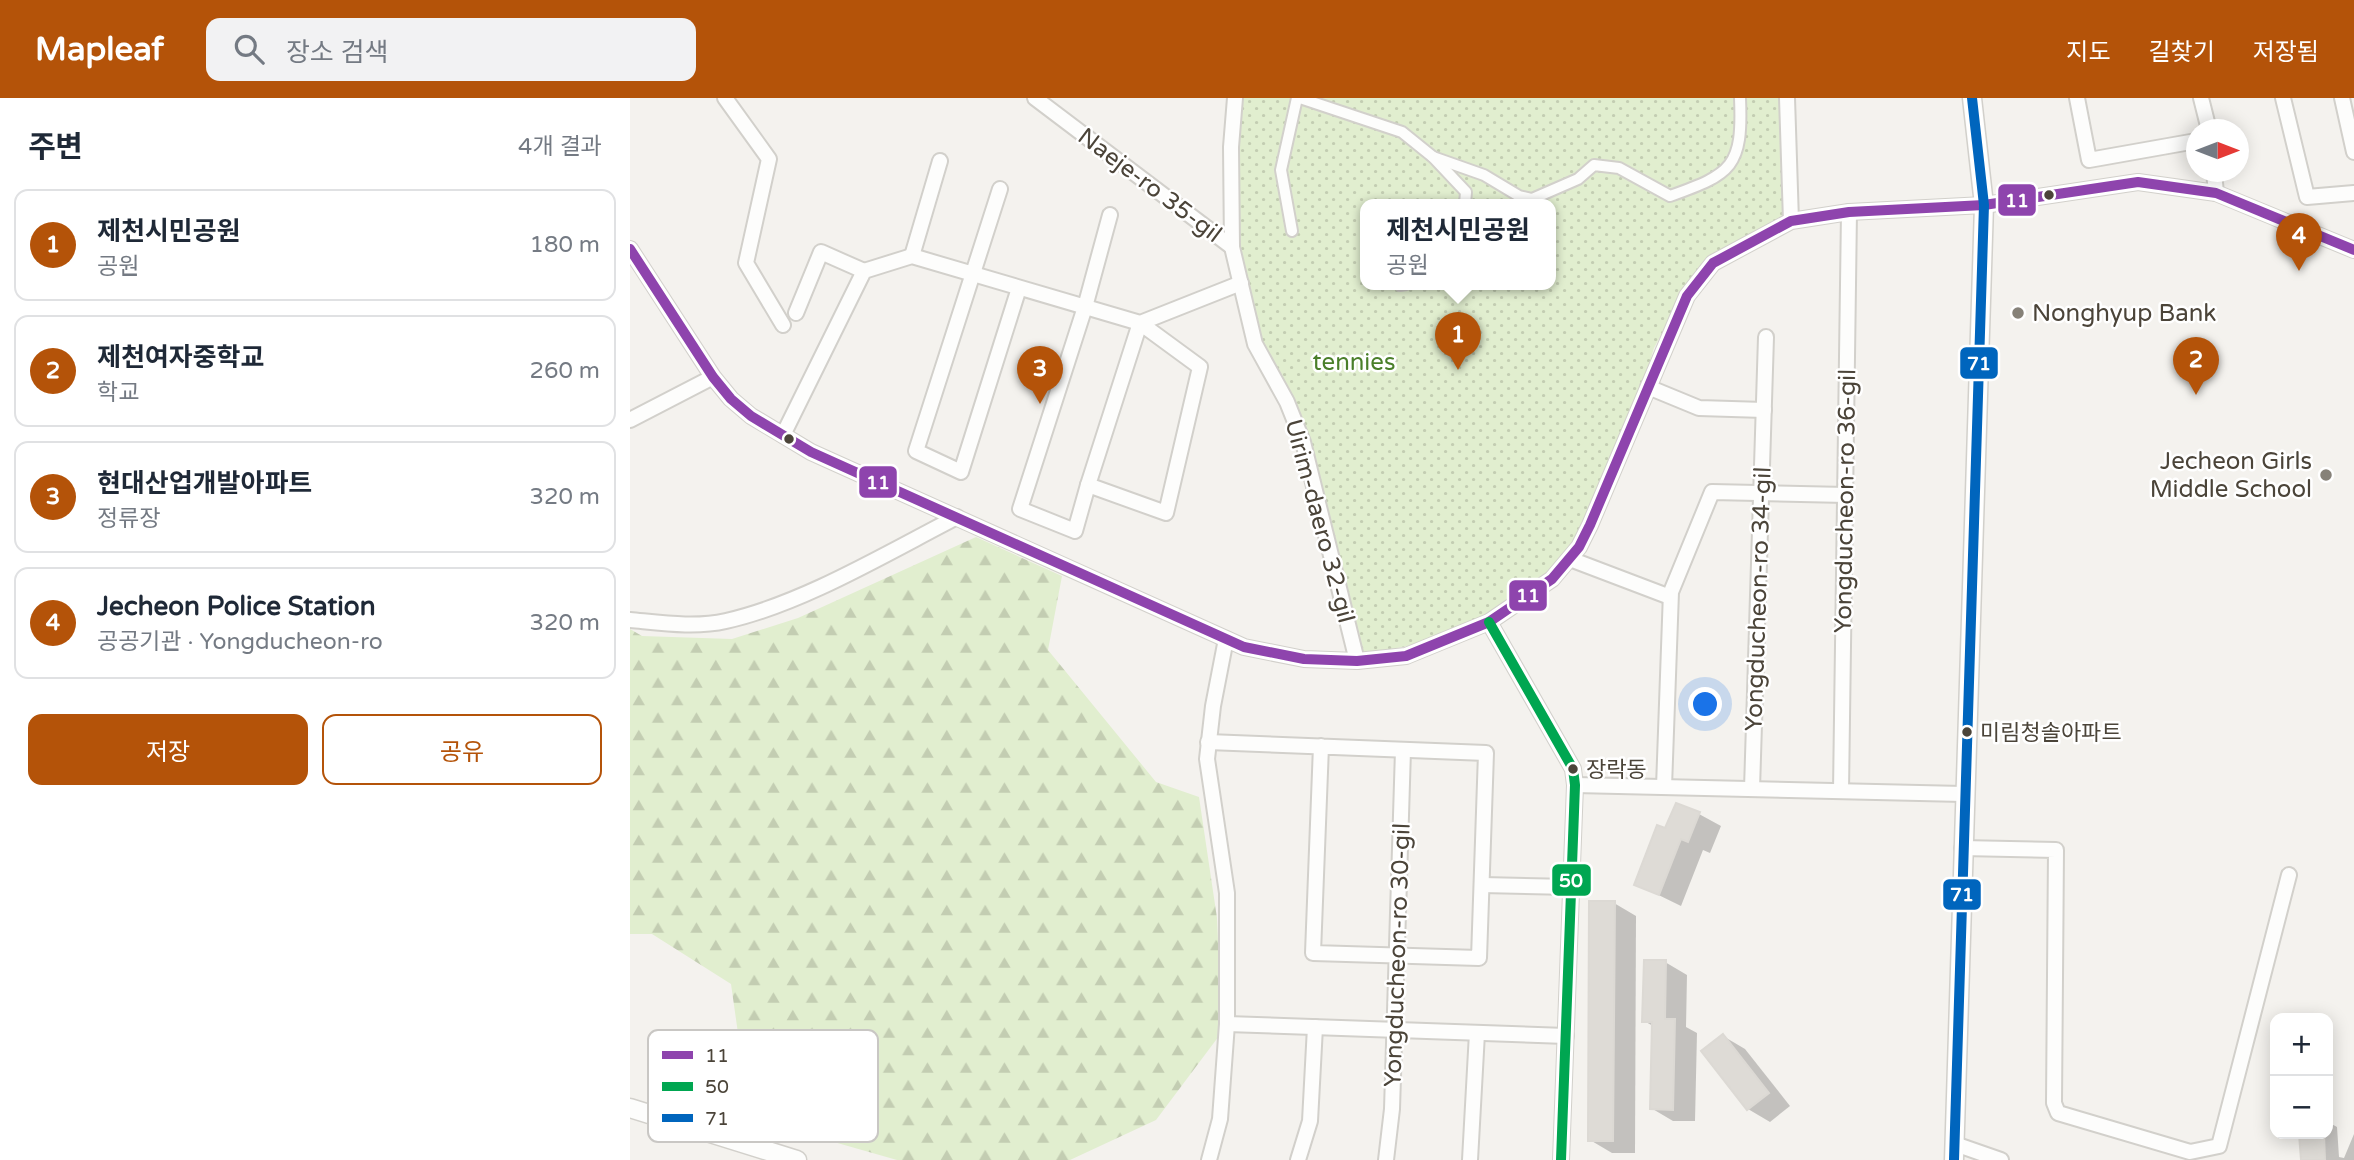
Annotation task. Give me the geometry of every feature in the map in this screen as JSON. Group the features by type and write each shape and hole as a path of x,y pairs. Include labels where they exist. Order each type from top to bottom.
{"street":[{"path":"724,98 769,159 746,263 783,326"},
{"name":"Naeje-ro 35-gil","path":"1035,98 1232,247"},
{"name":"Uirim-daero 32-gil","path":"1235,98 1231,147 1232,247 1255,344 1287,402 1303,442 1357,661"},
{"path":"1292,231 1281,170 1298,98 1402,132 1433,157 1466,192 1465,199"},
{"path":"1536,199 1578,179 1594,165 1619,168 1670,196 1714,180 1732,164 1740,145 1740,98"},
{"path":"1787,98 1791,221"},
{"path":"1972,98 1984,205 1954,1152 2001,1160"},
{"path":"2077,98 2089,160 2186,143"},
{"path":"2202,98 2207,119"},
{"path":"2283,98 2307,197 2354,193"},
{"path":"2342,98 2354,152"},
{"path":"1433,157 1484,175 1519,197 1528,199"},
{"path":"912,256 940,161"},
{"path":"630,249 713,377 731,399 811,452 1226,639 1285,656 1357,661 1424,650 1489,622 1552,579 1570,559 1590,525 1687,296 1713,262 1791,221 1849,212 1984,205 2138,182 2216,193 2353,250"},
{"path":"2215,182 2216,193"},
{"path":"1000,189 916,451 961,472 1019,288"},
{"name":"Yongducheon-ro 36-gil","path":"1841,791 1849,212"},
{"path":"1110,215 1085,307 1020,509 1076,531 1140,323"},
{"path":"796,313 821,252 864,271 912,256 1140,323 1200,367 1166,513 1088,485"},
{"path":"783,435 864,271"},
{"path":"1140,323 1241,283"},
{"name":"Yongducheon-ro 34-gil","path":"1752,789 1766,337"},
{"path":"630,419 713,377"},
{"path":"1648,387 1699,408 1764,410"},
{"path":"1664,787 1670,597 1712,492 1846,495"},
{"path":"630,620 688,625 727,621 801,595 957,517"},
{"path":"1570,559 1670,597"},
{"path":"1489,622 1573,769 1576,785 1561,1160"},
{"path":"1209,1160 1220,1119 1227,1024 1227,893 1207,770 1208,742 1226,639"},
{"path":"1208,742 1321,746 1486,753 1479,958 1313,953 1321,746"},
{"name":"Yongducheon-ro 30-gil","path":"1386,1160 1392,1109 1403,750"},
{"path":"1576,785 1964,794"},
{"path":"1962,848 2056,850 2053,1048 2054,1103 2058,1113 2190,1152 2220,1146 2289,875"},
{"path":"1482,885 1572,887"},
{"path":"1227,1024 1566,1036"},
{"path":"1298,1160 1310,1121 1315,1027"},
{"path":"1470,1160 1477,1033"},
{"path":"630,1108 648,1114"},
{"path":"739,1142 797,1160"}],"green space":[{"name":"tennies","path":"1240,98 1782,98 1785,217 1732,246 1679,302 1654,348 1640,393 1585,522 1560,564 1485,617 1423,643 1360,655 1303,442 1255,344 1232,247"},
{"path":"976,537 1062,576 1048,650 1156,782 1199,797 1217,918 1222,1032 1156,1120 1070,1160 897,1160 834,1142 878,1142 878,1030 738,1030 731,984 652,934 630,934 630,629 642,636 732,639 798,618"}],"building":[{"path":"1676,803 1700,812 1688,842 1681,839 1659,895 1634,885 1657,825 1665,828"},
{"path":"1589,901 1615,901 1613,1141 1588,1141"},
{"path":"1644,960 1666,960 1665,1019 1675,1019 1673,1110 1650,1109 1652,1022 1642,1022"},
{"path":"1723,1034 1769,1093 1747,1110 1701,1051"},
{"path":"2299,1139 2324,1139 2325,1160 2301,1160"}],"transit line":[{"name":"71","path":"1954,1160 1984,205 1972,98"},
{"name":"11","path":"630,249 713,377 731,399 751,416 811,452 1244,647 1304,659 1357,661 1406,656 1489,622 1552,579 1579,547 1590,525 1687,296 1713,263 1791,221 1849,212 1984,205 2138,182 2216,193 2354,250"},
{"name":"50","path":"1489,622 1573,769 1575,785 1561,1160"}],"place":[{"name":"Jecheon Police Station","path":"2299,271"},
{"name":"Nonghyup Bank","path":"2018,313"},
{"name":"제천시민공원","path":"1458,370"},
{"name":"제천여자중학교","path":"2196,395"},
{"name":"현대산업개발아파트","path":"1040,404"},
{"name":"Jecheon Girls Middle School","path":"2326,475"},
{"name":"미림청솔아파트","path":"1967,732"},
{"name":"장락동","path":"1573,769"}]}
